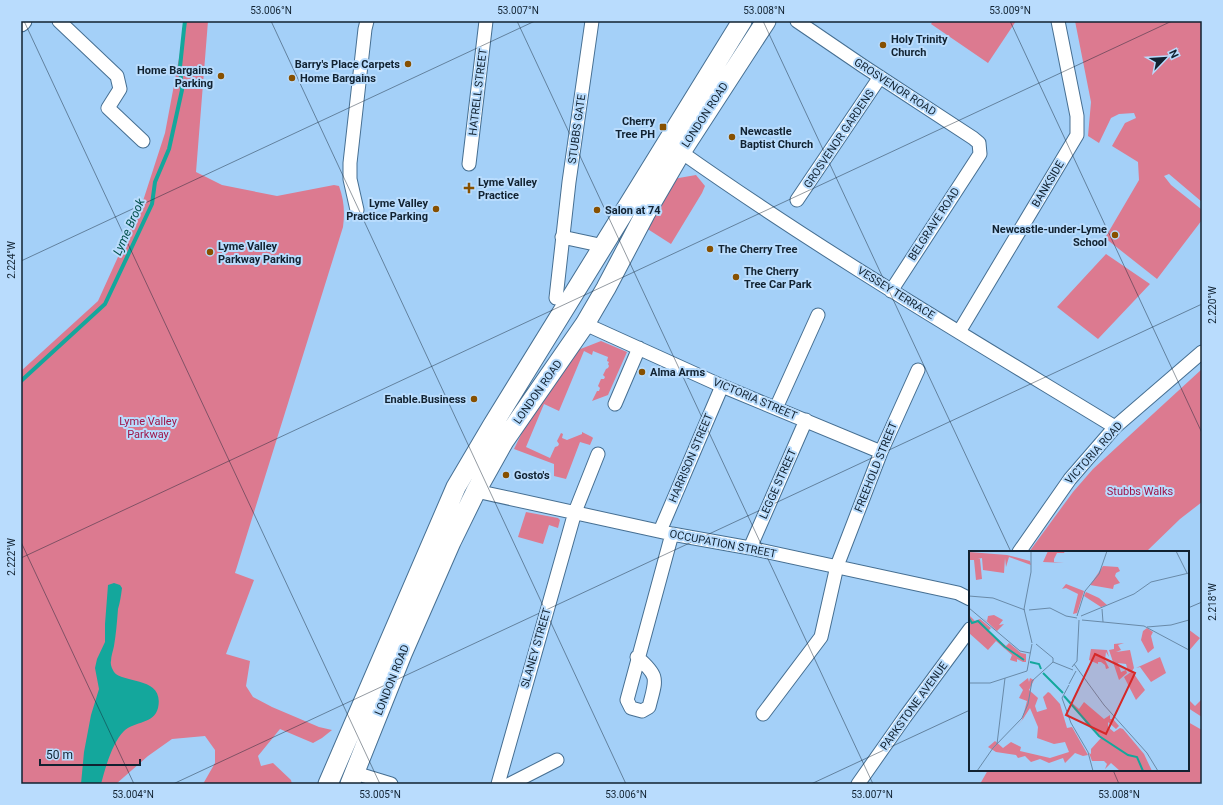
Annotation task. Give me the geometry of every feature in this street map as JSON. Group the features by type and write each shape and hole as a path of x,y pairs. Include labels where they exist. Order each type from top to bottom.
{"highway":[{"name":"LONDON ROAD","path":"328,784 456,487 492,426 559,305 604,246 742,21"},
{"name":"LONDON ROAD","path":"353,778 402,654 451,542 476,491 504,440 585,324 645,214 681,152 766,21"},
{"path":"559,305 585,324"}],"street":[{"path":"59,21 117,76 120,89 108,108 143,141"},
{"path":"357,210 350,179 350,163 367,21"},
{"name":"HATRELL STREET","path":"469,164 486,21"},
{"name":"STUBBS GATE","path":"559,305 562,237 592,21"},
{"name":"GROSVENOR ROAD","path":"797,21 973,138 979,143 983,151"},
{"name":"BANKSIDE","path":"955,330 1077,135 1077,116 1058,21"},
{"name":"GROSVENOR GARDENS","path":"797,200 880,77"},
{"name":"BELGRAVE ROAD","path":"891,291 983,151"},
{"name":"VESSEY TERRACE","path":"681,152 720,180 891,291 1115,427"},
{"path":"562,237 604,246"},
{"path":"776,408 818,315"},
{"name":"VICTORIA STREET","path":"585,324 722,386 881,452"},
{"path":"615,404 639,348"},
{"name":"VICTORIA ROAD","path":"1020,551 1070,479 1115,427 1202,352"},
{"name":"FREEHOLD STREET","path":"763,714 821,637 837,566 881,452 918,370"},
{"name":"HARRISON STREET","path":"637,657 666,533 722,386"},
{"name":"LEGGE STREET","path":"750,548 806,420"},
{"name":"SLANEY STREET","path":"498,784 575,512 598,454"},
{"name":"OCCUPATION STREET","path":"476,491 666,533 837,566 958,593 969,598"},
{"name":"PARKSTONE AVENUE","path":"858,784 969,630"},
{"path":"510,784 557,760"},
{"path":"353,778 391,784"}],"green space":[{"name":"Lyme Valley Parkway","path":"186,21 208,21 196,172 222,185 277,196 334,185 339,186 342,196 344,211 343,227 235,573 254,580 226,654 250,661 246,686 253,697 272,707 319,727 332,730 313,743 280,729 258,756 261,766 273,763 291,780 292,784 203,784 215,763 215,750 205,736 172,739 148,756 116,784 21,784 21,371 98,301 142,204 165,133"},
{"path":"933,21 1016,21 988,63 931,24"},
{"path":"1075,21 1202,21 1202,202 1169,174 1164,176 1171,185 1201,209 1202,220 1157,279 1105,238 1139,180 1138,162 1112,146 1125,123 1136,118 1134,113 1119,114 1111,118 1099,143 1088,136 1091,102"},
{"path":"696,175 705,186 671,244 646,228 673,179"},
{"path":"1106,254 1150,284 1098,339 1057,307"},
{"path":"601,341 627,352 608,395 592,401 597,391 599,391 600,388 598,386 601,379 604,379 605,377 603,375 609,366 609,362 607,361 608,357 593,351 592,355 584,351 559,411 544,404 526,447 550,458 555,447 559,444 557,441 561,433 563,434 562,438 567,440 582,434 582,432 593,438 590,445 580,442 566,479 554,476 554,464 514,449 530,416 578,350"},
{"name":"Stubbs Walks","path":"1202,369 1202,502 1180,519 1147,551 1030,551 1073,492 1093,469"},
{"path":"526,512 558,518 560,520 558,528 549,525 543,544 518,537"},
{"path":"1189,630 1200,638 1189,651"},
{"path":"1202,699 1202,717 1189,709 1189,700 1195,706"},
{"path":"1189,723 1202,730 1202,784 980,784 987,771 1189,771"}],"shaded area":[{"path":"114,583 120,585 122,588 118,609 115,641 111,657 111,666 114,672 119,676 142,682 150,686 155,691 158,698 158,708 153,717 133,725 124,731 120,736 110,756 101,784 81,784 84,752 91,715 99,689 95,668 97,659 105,642 108,585"}],"waterway":[{"name":"Lyme Brook","path":"21,381 105,304 152,204 155,182 169,149 182,90 180,67 185,21"}],"place":[{"name":"Holy Trinity Church","path":"883,45"},
{"name":"Barry's Place Carpets","path":"408,64"},
{"name":"Home Bargains Parking","path":"221,76"},
{"name":"Home Bargains","path":"292,78"},
{"name":"Cherry Tree PH","path":"663,127"},
{"name":"Newcastle Baptist Church","path":"732,137"},
{"name":"Lyme Valley Practice","path":"469,188"},
{"name":"Lyme Valley Practice Parking","path":"436,209"},
{"name":"Salon at 74","path":"597,210"},
{"name":"Newcastle-under-Lyme School","path":"1115,235"},
{"name":"The Cherry Tree","path":"710,249"},
{"name":"Lyme Valley Parkway Parking","path":"210,252"},
{"name":"The Cherry Tree Car Park","path":"736,277"},
{"name":"Alma Arms","path":"642,372"},
{"name":"Enable.Business","path":"474,399"},
{"name":"Gosto's","path":"506,475"}]}
